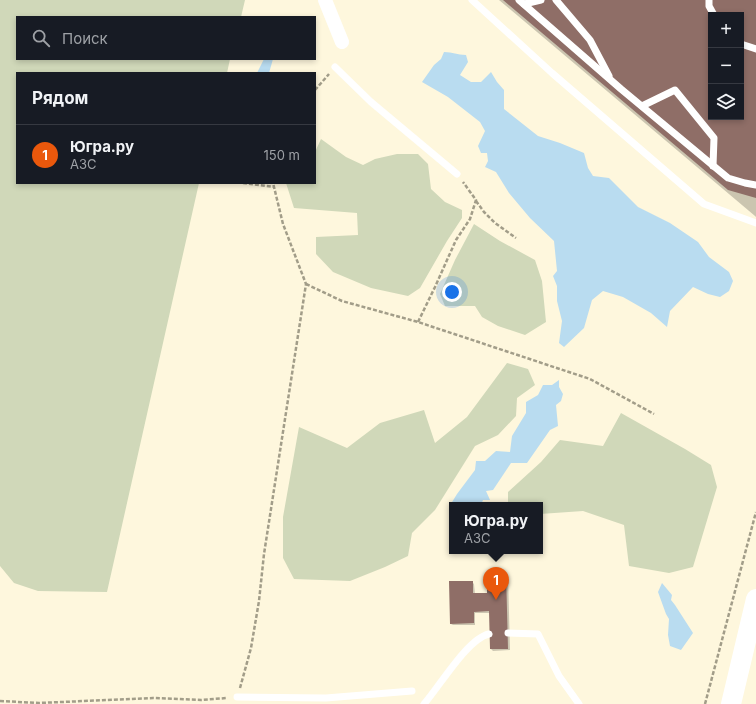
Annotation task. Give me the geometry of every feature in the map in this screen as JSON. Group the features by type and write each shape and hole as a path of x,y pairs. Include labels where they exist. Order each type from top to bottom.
{"main road":[{"path":"731,704 756,599"}],"street":[{"path":"325,0 342,42"}],"lane":[{"path":"472,0 552,73 704,204 756,223"},
{"path":"522,2 540,0"},
{"path":"556,0 590,40 611,80"},
{"path":"709,0 709,6 712,12"},
{"path":"522,2 611,80 728,178 756,185"},
{"path":"744,45 756,49"},
{"path":"335,67 371,102 457,174"},
{"path":"642,106 675,90 714,138 713,166"},
{"path":"508,633 538,634 560,676 578,704"},
{"path":"424,704 468,647 485,635 489,634"},
{"path":"237,697 326,698 412,691"}],"path":[{"path":"457,174 484,212 495,223 516,238"},
{"path":"251,184 274,187"},
{"path":"0,701 39,703 153,698 201,700 237,697 251,648 259,601 264,554 306,284 283,224 273,184"},
{"path":"418,322 456,240 470,219 476,200"},
{"path":"306,284 342,301 418,322 590,379 654,414"},
{"path":"705,704 756,512"}],"green space":[{"path":"0,0 245,0 241,16 16,16 16,60 230,60 227,72 16,72 16,184 199,184 107,592 38,591 14,583 0,566"},
{"path":"321,139 346,157 363,165 375,159 397,154 418,154 428,164 431,189 445,202 462,210 462,218 420,288 408,296 371,288 333,272 316,254 316,237 358,235 357,213 294,208 286,184 316,184 316,150"},
{"path":"474,224 500,241 535,260 542,281 546,322 525,335 498,326 482,317 475,306 445,306 440,294 455,260"},
{"path":"507,363 528,369 535,385 517,398 516,416 498,435 475,446 435,510 412,533 408,556 350,581 294,579 283,558 283,517 299,427 347,448 380,423 424,410 435,443 467,417"},
{"path":"621,413 711,465 717,487 693,567 669,573 629,566 624,525 583,511 543,514 543,502 508,502 508,492 541,462 560,440 603,446"}],"water":[{"path":"444,52 466,55 468,62 460,75 471,82 481,82 491,72 504,90 504,109 538,136 584,153 588,168 593,176 609,178 638,207 670,223 698,242 709,257 729,272 733,281 729,291 720,297 708,294 693,287 670,311 667,327 651,313 623,297 603,291 592,300 584,328 564,347 559,343 562,321 557,301 557,286 553,276 557,271 554,241 530,218 509,193 496,172 485,167 488,161 487,153 481,153 478,146 485,131 480,122 448,97 422,82 434,65 441,59"},
{"path":"264,60 273,60 269,72 258,72"},
{"path":"559,380 559,387 563,394 561,401 556,405 558,426 550,430 527,463 511,463 493,490 486,491 490,500 483,500 482,502 452,502 475,470 476,461 485,461 496,451 510,452 512,436 526,413 526,402 538,395 543,385 552,385"},
{"path":"662,583 672,595 671,600 693,633 681,650 670,646 668,635 669,619 658,592"}],"building":[{"path":"503,0 756,0 756,198 728,190"},
{"path":"506,572 508,649 490,649 489,611 474,612 474,623 450,624 449,581 473,581 473,593 487,593 487,573"}],"place":[{"name":"Югра.ру","path":"496,600"}]}
